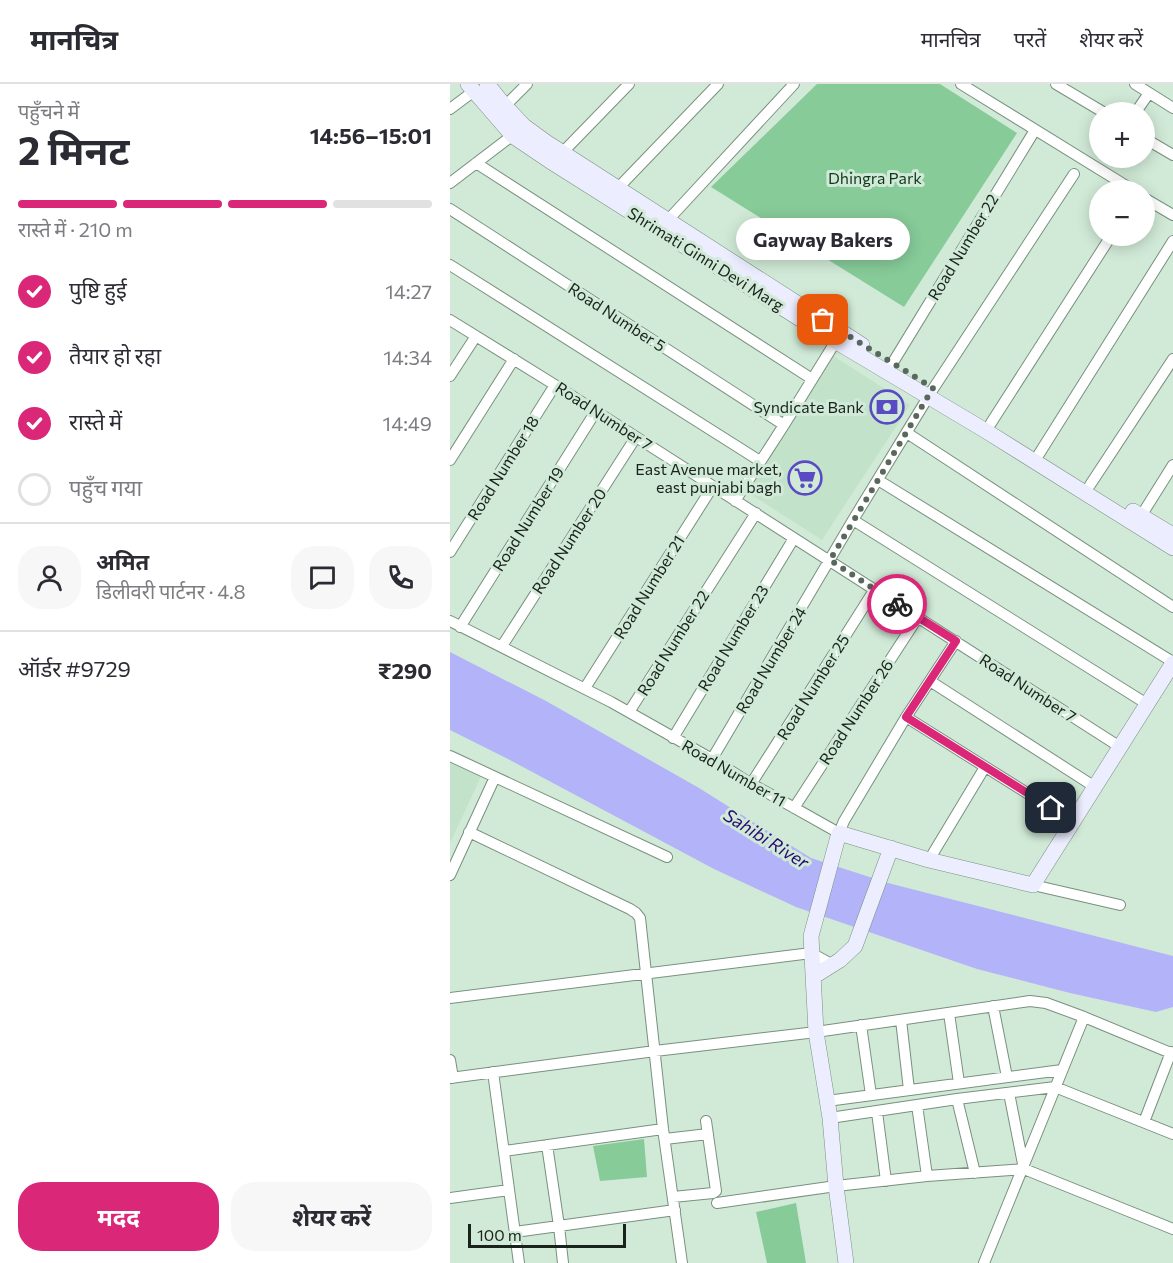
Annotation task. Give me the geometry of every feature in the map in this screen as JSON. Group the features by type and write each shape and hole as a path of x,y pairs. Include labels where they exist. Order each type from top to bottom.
{"street":[{"path":"505,106 526,84"},
{"path":"562,153 629,84"},
{"path":"618,188 718,84"},
{"path":"668,220 794,84"},
{"path":"961,84 1117,180"},
{"path":"1056,84 1089,104"},
{"path":"1135,84 1173,108"},
{"path":"450,109 477,86"},
{"name":"Shrimati Ginni Devi Marg","path":"477,86 505,106 519,131 562,153 618,188 838,336 892,364 986,431 1173,548"},
{"name":"Shrimati Ginni Devi Marg","path":"477,86 519,131 610,200 931,392 991,423 1173,535"},
{"path":"1143,102 1149,93"},
{"name":"Road Number 22","path":"892,364 1035,130"},
{"path":"450,183 519,131"},
{"path":"1155,144 1173,155"},
{"path":"476,163 812,379"},
{"name":"Road Number 24","path":"712,759 931,392 1074,174"},
{"path":"1155,204 1173,215"},
{"name":"Road Number 5","path":"450,209 784,425"},
{"path":"1039,454 1173,241"},
{"path":"991,423 1105,246"},
{"path":"450,265 760,461"},
{"name":"Road Number 7","path":"450,320 514,358 1120,747"},
{"path":"450,376 476,336"},
{"path":"735,501 838,336"},
{"path":"450,460 514,358"},
{"path":"1090,485 1173,359"},
{"name":"Road Number 18","path":"450,552 555,385"},
{"name":"Road Number 19","path":"455,624 596,411"},
{"path":"907,433 1173,607"},
{"name":"Road Number 20","path":"502,646 636,437"},
{"path":"1141,516 1173,465"},
{"path":"878,480 1173,662 1034,885 1120,905"},
{"name":"Road Number 21","path":"585,688 713,486"},
{"name":"Road Number 22","path":"629,712 756,513"},
{"path":"853,520 1147,704"},
{"name":"Road Number 23","path":"673,738 794,538"},
{"name":"Road Number 25","path":"751,784 875,589"},
{"name":"Road Number 26","path":"794,808 918,617"},
{"name":"Road Number 11","path":"455,624 629,712 794,808 838,837 889,853 1034,885"},
{"path":"846,1263 830,1119 816,1032 811,936 844,821 906,717 956,641"},
{"path":"930,681 1095,787"},
{"path":"906,717 1073,822"},
{"path":"450,756 667,857"},
{"path":"929,860 984,767"},
{"path":"450,875 495,777"},
{"path":"469,832 636,913 640,918 664,1134 682,1263"},
{"path":"813,977 840,960 855,946 889,853"},
{"path":"450,998 811,953 833,964"},
{"path":"450,1060 452,1078 816,1032 1030,1001 1084,1017 1172,1053 1144,1122"},
{"path":"993,1006 1007,1077"},
{"path":"949,1013 959,1083"},
{"path":"984,1263 1084,1017"},
{"path":"901,1020 909,1090"},
{"path":"861,1025 871,1095"},
{"path":"827,1101 1062,1070"},
{"path":"494,1072 519,1263"},
{"path":"830,1119 957,1099 1055,1087 1173,1134"},
{"path":"1009,1092 1024,1169"},
{"path":"957,1099 975,1173"},
{"path":"917,1105 927,1176"},
{"path":"877,1112 886,1181"},
{"path":"673,1197 716,1191 706,1121"},
{"path":"504,1151 547,1144 664,1134 708,1134"},
{"path":"547,1144 563,1263"},
{"path":"717,1203 836,1186 1024,1169 1173,1229"},
{"path":"450,1198 509,1190"},
{"path":"515,1232 675,1210"}],"shaded area":[{"path":"832,355 910,405 822,540 744,490"},
{"path":"450,749 486,766 450,843"}],"green space":[{"name":"Dhingra Park","path":"817,84 940,84 1017,133 904,307 711,187"},
{"path":"644,1139 647,1177 600,1181 593,1146"},
{"path":"796,1203 806,1263 767,1263 756,1212"}],"water":[{"name":"Sahibi River","path":"450,652 546,701 699,788 811,858 888,883 1173,956 1173,1007 1156,1012 977,969 796,907 714,869 450,730"}],"way so far":[{"path":"823,320 933,388 830,560 897,604"}],"place":[{"name":"Gayway Bakers","path":"823,320"},
{"name":"Syndicate Bank","path":"887,407"},
{"name":"East Avenue market, east punjabi bagh","path":"805,478"}],"route":[{"path":"897,604 956,641 906,717 1051,808"}]}
